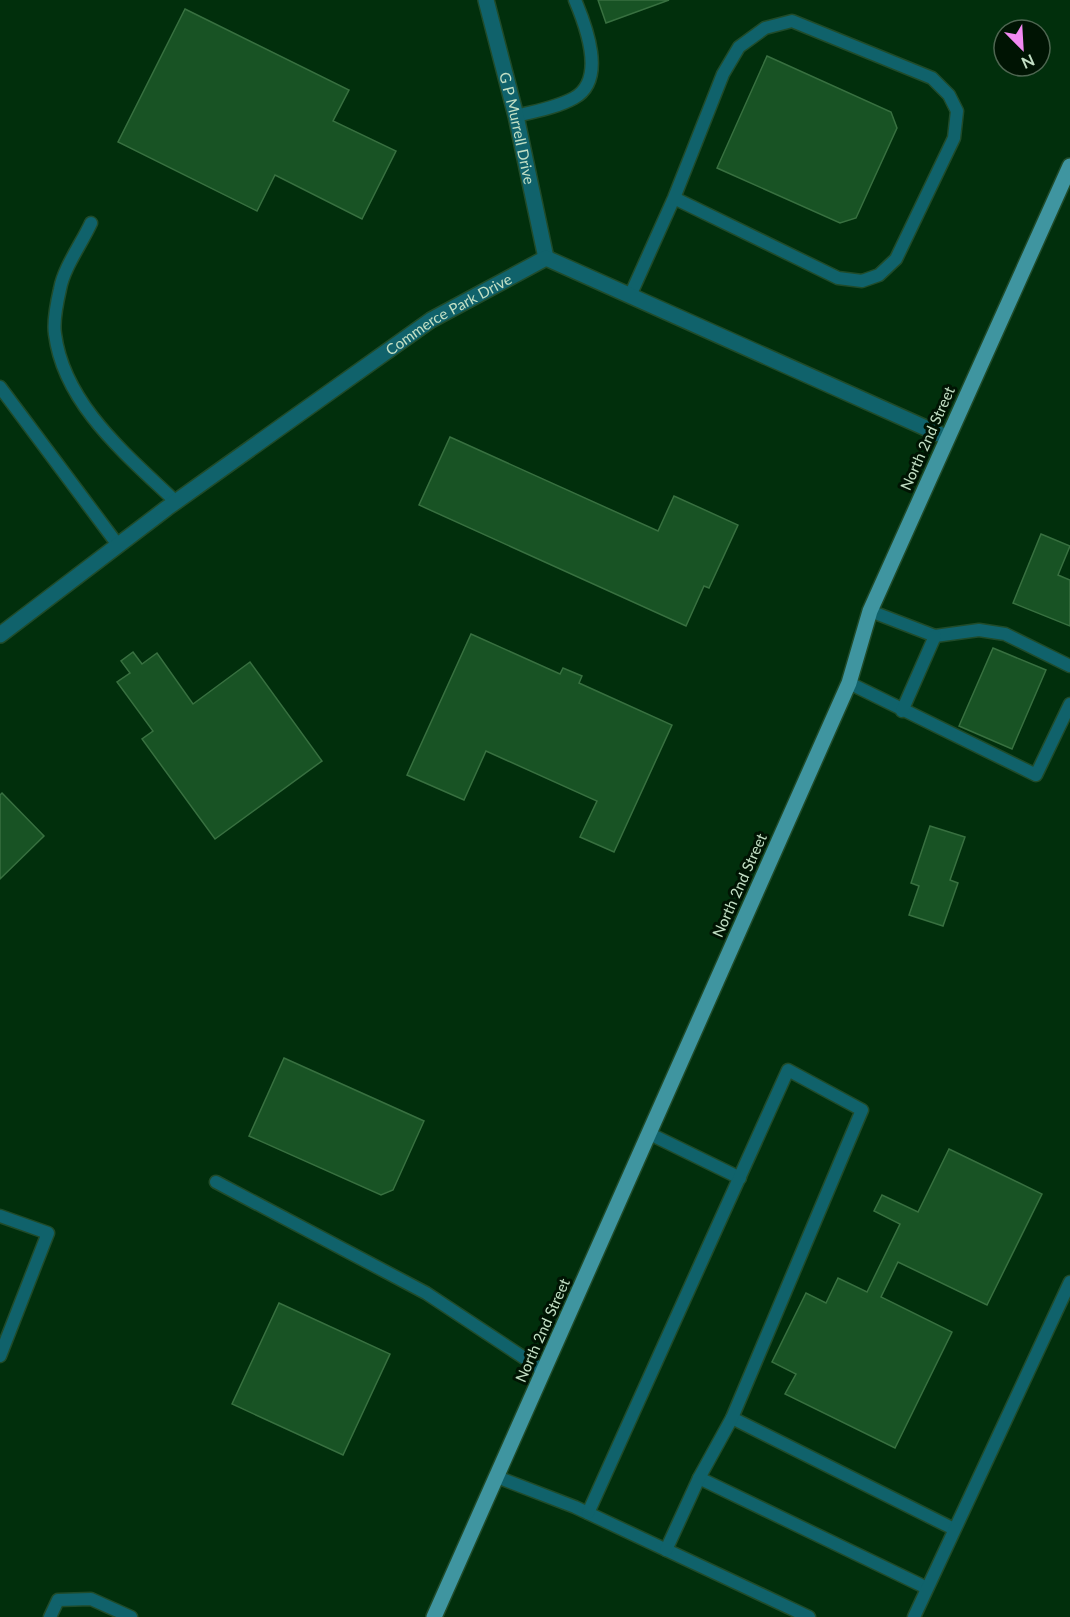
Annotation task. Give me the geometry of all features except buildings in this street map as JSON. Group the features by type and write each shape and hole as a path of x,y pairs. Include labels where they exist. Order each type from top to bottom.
{"main road":[{"name":"North 2nd Street","path":"434,1617 849,683 870,611 946,437 1070,166"}],"street":[{"name":"G P Murrell Drive","path":"486,0 516,116 546,258"},
{"path":"546,258 946,437"},
{"name":"Commerce Park Drive","path":"0,635 176,502 431,320 546,258"}],"lane":[{"path":"516,116 561,104 576,97 587,85 591,70 590,48 575,0"},
{"path":"630,296 674,198 723,74 739,47 765,28 792,21 932,78 949,94 957,111 954,138 896,259 879,275 862,281 838,278 674,198"},
{"path":"92,223 60,286 55,333 65,369 85,407 105,431 176,502"},
{"path":"0,387 118,545"},
{"path":"870,611 935,636 979,630 1005,634 1070,666"},
{"path":"902,711 935,636"},
{"path":"849,683 1036,775 1070,704"},
{"path":"588,1513 788,1070 862,1110 732,1418 699,1478 666,1550"},
{"path":"648,1133 740,1178"},
{"path":"216,1182 426,1293 544,1371"},
{"path":"0,1216 48,1233 0,1356"},
{"path":"914,1617 1070,1282"},
{"path":"732,1418 954,1529"},
{"path":"497,1477 575,1507 809,1617"},
{"path":"699,1478 927,1588"},
{"path":"50,1617 58,1600 91,1599 131,1617"}]}
